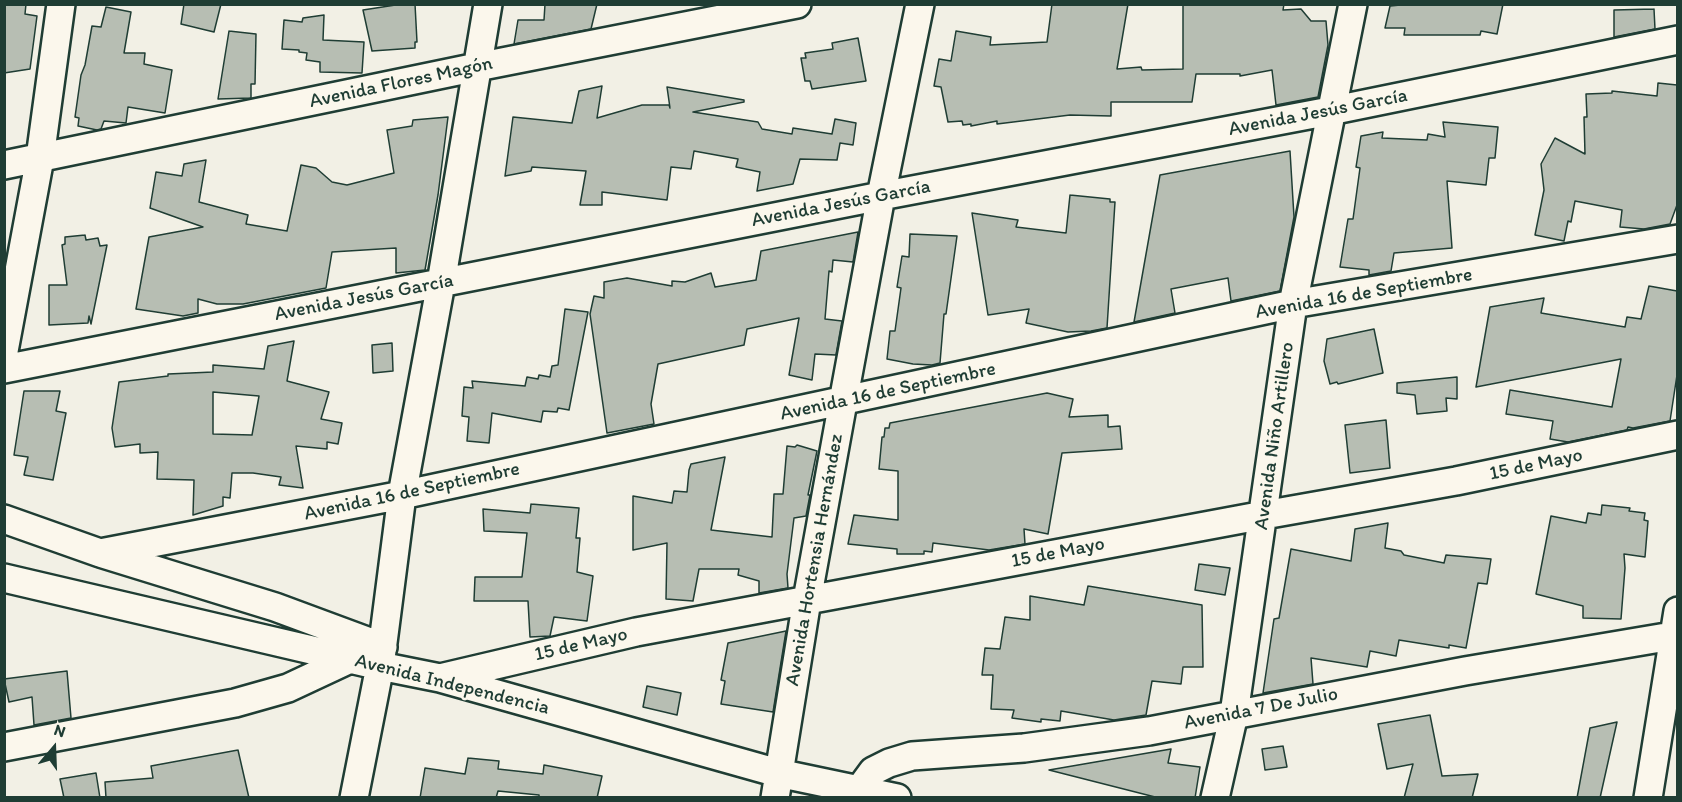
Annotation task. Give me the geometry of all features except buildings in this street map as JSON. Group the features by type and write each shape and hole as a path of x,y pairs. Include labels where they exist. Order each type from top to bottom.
{"street":[{"path":"4,351 40,158 61,4"},
{"path":"354,798 381,656 402,495 441,283 488,4"},
{"name":"Avenida Flores Magón","path":"4,165 477,67 797,4"},
{"name":"Avenida Hortensia Hernández","path":"776,785 843,402 881,196 920,4"},
{"name":"Avenida Niño Artillero","path":"1215,798 1234,714 1293,304 1353,4"},
{"name":"Avenida Jesús García","path":"4,369 881,196 1330,111 1677,40"},
{"name":"Avenida 16 de Septiembre","path":"100,553 402,495 1293,304 1677,239"},
{"name":"15 de Mayo","path":"440,678 636,632 1456,481 1677,435"},
{"path":"4,519 100,553 275,607 381,656"},
{"name":"Avenida Independencia","path":"4,578 350,659 381,656 440,678 776,785 859,790 897,798"},
{"path":"1648,798 1676,628"},
{"name":"Avenida 7 De Julio","path":"859,790 873,771 912,756 1024,748 1149,731 1676,628"},
{"path":"4,747 235,703 288,687 350,659"}]}
